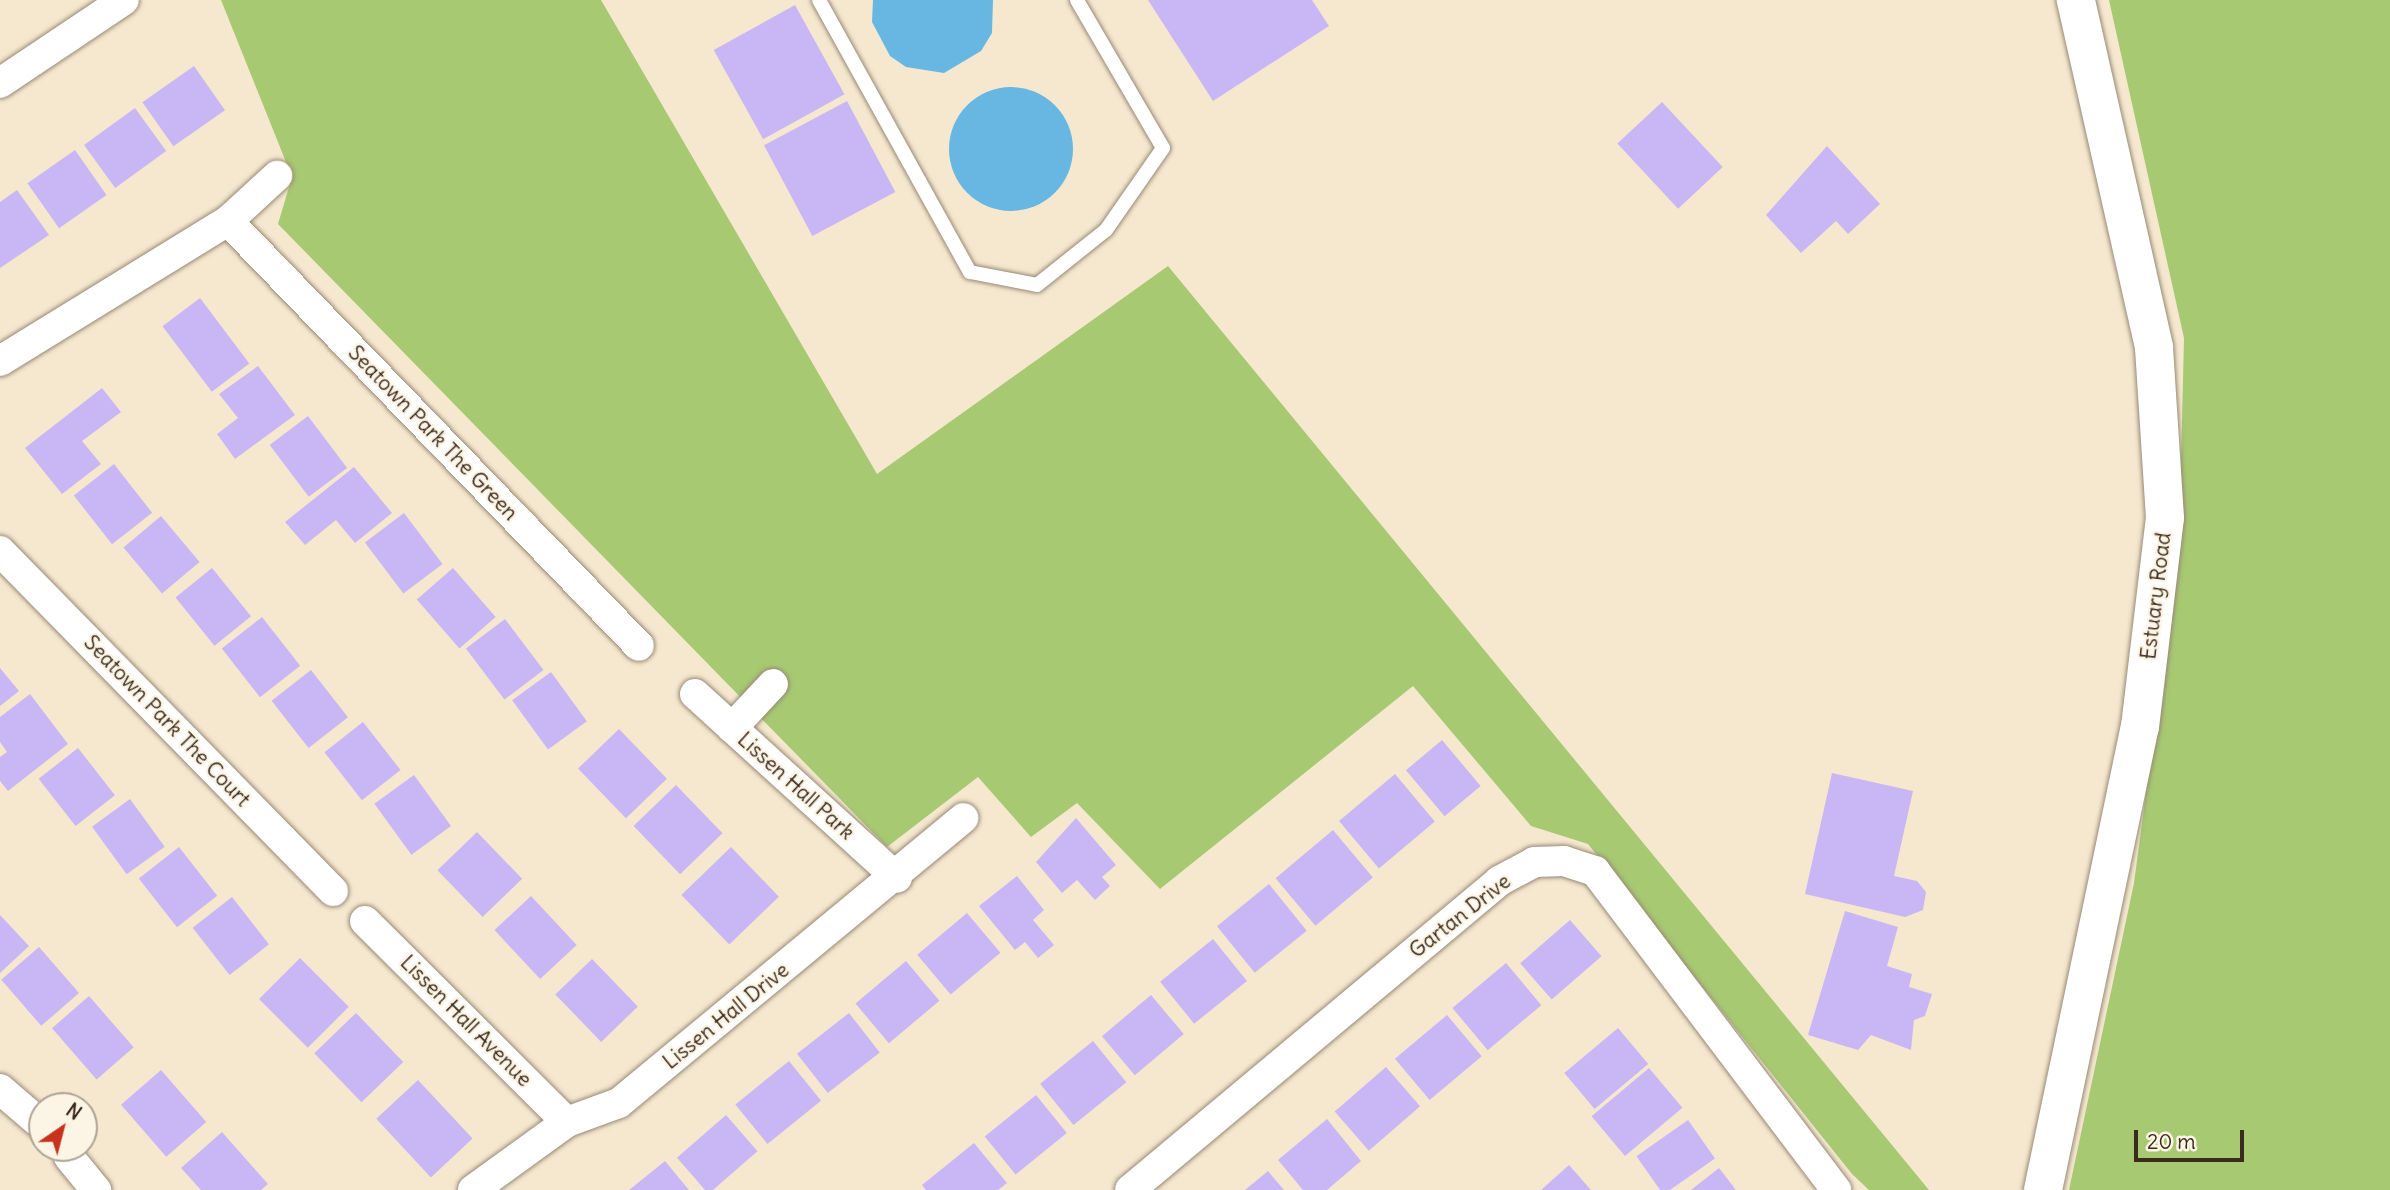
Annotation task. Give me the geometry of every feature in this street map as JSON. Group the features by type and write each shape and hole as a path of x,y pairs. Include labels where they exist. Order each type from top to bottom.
{"street":[{"path":"0,83 124,0"},
{"name":"Estuary Road","path":"2043,1190 2140,727 2165,518 2154,347 2076,0"},
{"path":"0,360 228,221 278,176"},
{"name":"Seatown Park The Green","path":"228,221 639,646"},
{"name":"Seatown Park The Court","path":"0,551 333,891"},
{"path":"732,728 773,684"},
{"name":"Lissen Hall Park","path":"695,694 897,878"},
{"name":"Lissen Hall Drive","path":"473,1190 566,1122 619,1102 897,878 964,818"},
{"name":"Gartan Drive","path":"1130,1190 1499,881 1534,862 1564,861 1595,870 1836,1190"},
{"name":"Lissen Hall Avenue","path":"365,921 566,1122"},
{"path":"0,1089 28,1113"},
{"path":"73,1162 96,1190"}],"lane":[{"path":"819,0 971,272 1037,285 1106,230 1163,148 1077,0"}],"green space":[{"path":"221,0 601,0 877,474 1168,266 1929,1190 1869,1190 1852,1174 1588,844 1531,826 1413,686 1160,889 1077,803 1031,837 978,777 887,847 278,224 292,177"},
{"path":"2109,0 2390,0 2390,1190 2069,1190 2134,883 2179,545 2184,338"}],"water":[{"path":"873,0 993,0 992,33 981,51 944,73 906,67 890,56 872,22"},
{"path":"1011,87 1035,92 1055,105 1068,125 1073,149 1068,173 1055,193 1035,206 1011,211 987,206 967,193 954,173 949,149 954,125 967,105 987,92"}],"building":[{"path":"1148,0 1312,0 1329,26 1213,101"},
{"path":"795,5 844,94 763,139 714,50"},
{"path":"194,66 225,110 173,146 142,102"},
{"path":"847,101 895,192 812,236 764,145"},
{"path":"1662,102 1723,167 1678,209 1617,144"},
{"path":"135,108 166,151 115,188 84,145"},
{"path":"1827,146 1880,204 1848,234 1836,221 1801,253 1766,215"},
{"path":"75,150 107,195 59,228 27,183"},
{"path":"17,190 49,235 0,268 0,202"},
{"path":"200,298 249,363 212,392 162,326"},
{"path":"258,366 295,415 235,459 217,434 238,418 219,394"},
{"path":"102,388 121,412 82,441 101,464 62,494 25,448"},
{"path":"308,416 347,468 309,497 270,445"},
{"path":"114,464 152,513 112,544 74,495"},
{"path":"354,467 392,513 355,543 336,520 305,545 285,522"},
{"path":"404,513 443,564 403,594 365,542"},
{"path":"161,516 200,562 162,593 123,547"},
{"path":"212,568 251,616 214,646 175,598"},
{"path":"453,568 496,617 459,649 417,599"},
{"path":"262,617 300,666 260,697 222,648"},
{"path":"505,619 544,670 504,700 466,648"},
{"path":"0,668 19,691 0,706"},
{"path":"311,670 348,717 309,748 272,701"},
{"path":"551,672 587,721 548,750 512,700"},
{"path":"30,694 68,744 8,791 0,781 0,757 7,752 0,742 0,717"},
{"path":"363,722 401,770 362,800 324,752"},
{"path":"619,729 667,779 626,818 578,769"},
{"path":"1442,740 1481,786 1445,816 1406,770"},
{"path":"78,748 115,795 76,826 39,779"},
{"path":"1832,773 1913,791 1894,876 1917,881 1926,892 1923,910 1905,917 1805,894"},
{"path":"1395,774 1435,821 1379,868 1339,821"},
{"path":"414,775 451,826 411,855 374,804"},
{"path":"676,785 723,833 680,874 634,826"},
{"path":"130,799 165,847 127,874 92,827"},
{"path":"1076,818 1116,865 1102,877 1110,886 1095,900 1077,880 1062,893 1036,862"},
{"path":"1333,830 1373,877 1315,926 1276,878"},
{"path":"477,832 522,879 483,917 437,870"},
{"path":"179,847 217,896 177,927 139,878"},
{"path":"731,847 779,897 729,945 681,895"},
{"path":"1017,876 1044,910 1033,920 1054,945 1038,958 1025,942 1015,950 979,906"},
{"path":"1269,884 1307,931 1255,973 1217,926"},
{"path":"531,896 577,945 540,979 494,930"},
{"path":"232,897 269,944 230,975 193,928"},
{"path":"1845,911 1898,927 1887,966 1912,974 1909,987 1932,994 1925,1016 1914,1020 1911,1050 1871,1035 1858,1050 1808,1035"},
{"path":"967,913 1000,953 951,995 917,955"},
{"path":"0,915 29,946 0,973"},
{"path":"1570,920 1601,956 1552,1000 1520,963"},
{"path":"1213,939 1247,981 1194,1024 1160,982"},
{"path":"39,947 79,993 41,1026 1,980"},
{"path":"300,958 349,1007 308,1048 259,999"},
{"path":"592,959 638,1006 601,1042 555,994"},
{"path":"906,961 939,1001 889,1043 855,1003"},
{"path":"1506,963 1541,1005 1488,1050 1452,1008"},
{"path":"1151,995 1184,1034 1135,1075 1102,1036"},
{"path":"89,996 134,1047 97,1079 52,1028"},
{"path":"356,1013 403,1062 362,1102 314,1053"},
{"path":"849,1013 880,1052 828,1093 797,1054"},
{"path":"1447,1015 1482,1056 1430,1100 1395,1059"},
{"path":"1618,1028 1648,1064 1595,1109 1564,1073"},
{"path":"1093,1041 1126,1082 1074,1125 1040,1084"},
{"path":"789,1061 821,1101 767,1144 735,1104"},
{"path":"1386,1067 1420,1106 1369,1151 1335,1112"},
{"path":"1649,1068 1682,1108 1625,1156 1592,1116"},
{"path":"161,1070 206,1122 166,1157 121,1105"},
{"path":"418,1080 473,1139 431,1177 376,1119"},
{"path":"1036,1095 1067,1133 1016,1175 985,1137"},
{"path":"726,1115 757,1151 713,1190 705,1190 677,1158"},
{"path":"1327,1119 1361,1161 1327,1190 1303,1190 1278,1160"},
{"path":"1688,1120 1715,1159 1670,1190 1660,1190 1636,1156"},
{"path":"222,1132 268,1184 261,1190 201,1190 181,1168"},
{"path":"974,1143 1007,1183 998,1190 926,1190 922,1185"},
{"path":"665,1161 689,1190 629,1190 639,1182"},
{"path":"1569,1165 1591,1190 1541,1190"},
{"path":"1719,1168 1736,1190 1691,1190"},
{"path":"1268,1171 1284,1190 1245,1190"}]}
